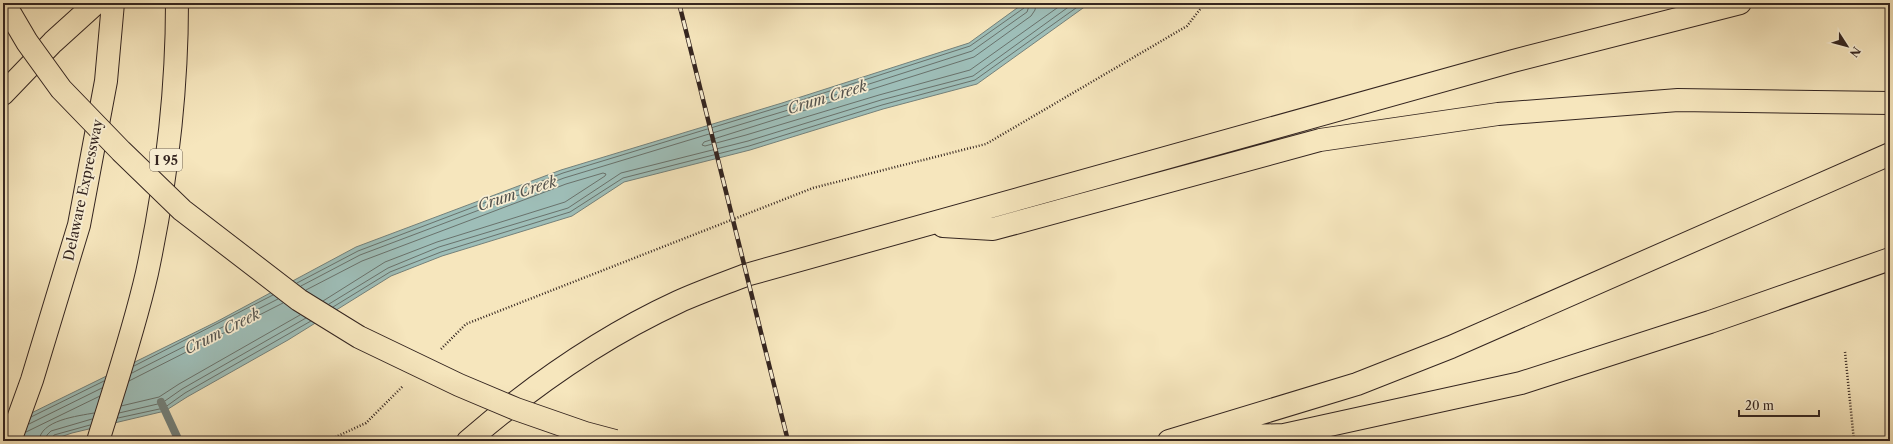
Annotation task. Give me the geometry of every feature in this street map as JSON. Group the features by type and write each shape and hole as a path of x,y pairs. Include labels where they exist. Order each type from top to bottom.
{"highway":[{"path":"4,3 26,42 61,88 121,151 182,210 300,300 359,337 459,385 516,409 585,433 615,441"},
{"path":"3,94 53,42 96,3"},
{"name":"Delaware Expressway","path":"10,441 32,380 79,225 106,81 113,3"},
{"name":"I 95","path":"98,441 120,371 147,274 161,198 171,122 177,46 177,3"},
{"path":"468,441 506,409 562,369 616,334 678,302 746,275 1513,60 1740,3"},
{"path":"924,225 993,229 1320,140 1498,114 1678,100 1890,103"},
{"path":"1176,439 1357,384 1451,347 1890,154"},
{"path":"1176,439 1284,436 1521,383 1717,319 1890,259"}],"path":[{"path":"438,352 466,324 813,188 986,144 1188,26 1206,3"},
{"path":"1845,352 1854,441"},
{"path":"326,441 366,423 405,384"}],"water":[{"name":"Crum Creek","path":"1024,3 1090,3 977,84 883,109 750,150 624,182 572,216 442,256 391,276 288,340 165,411 72,433 49,441 3,441 3,427 216,322 356,247 561,170 782,103 969,43"}],"waterway":[{"path":"161,402 179,441"}],"railway":[{"path":"679,3 788,441"}]}
